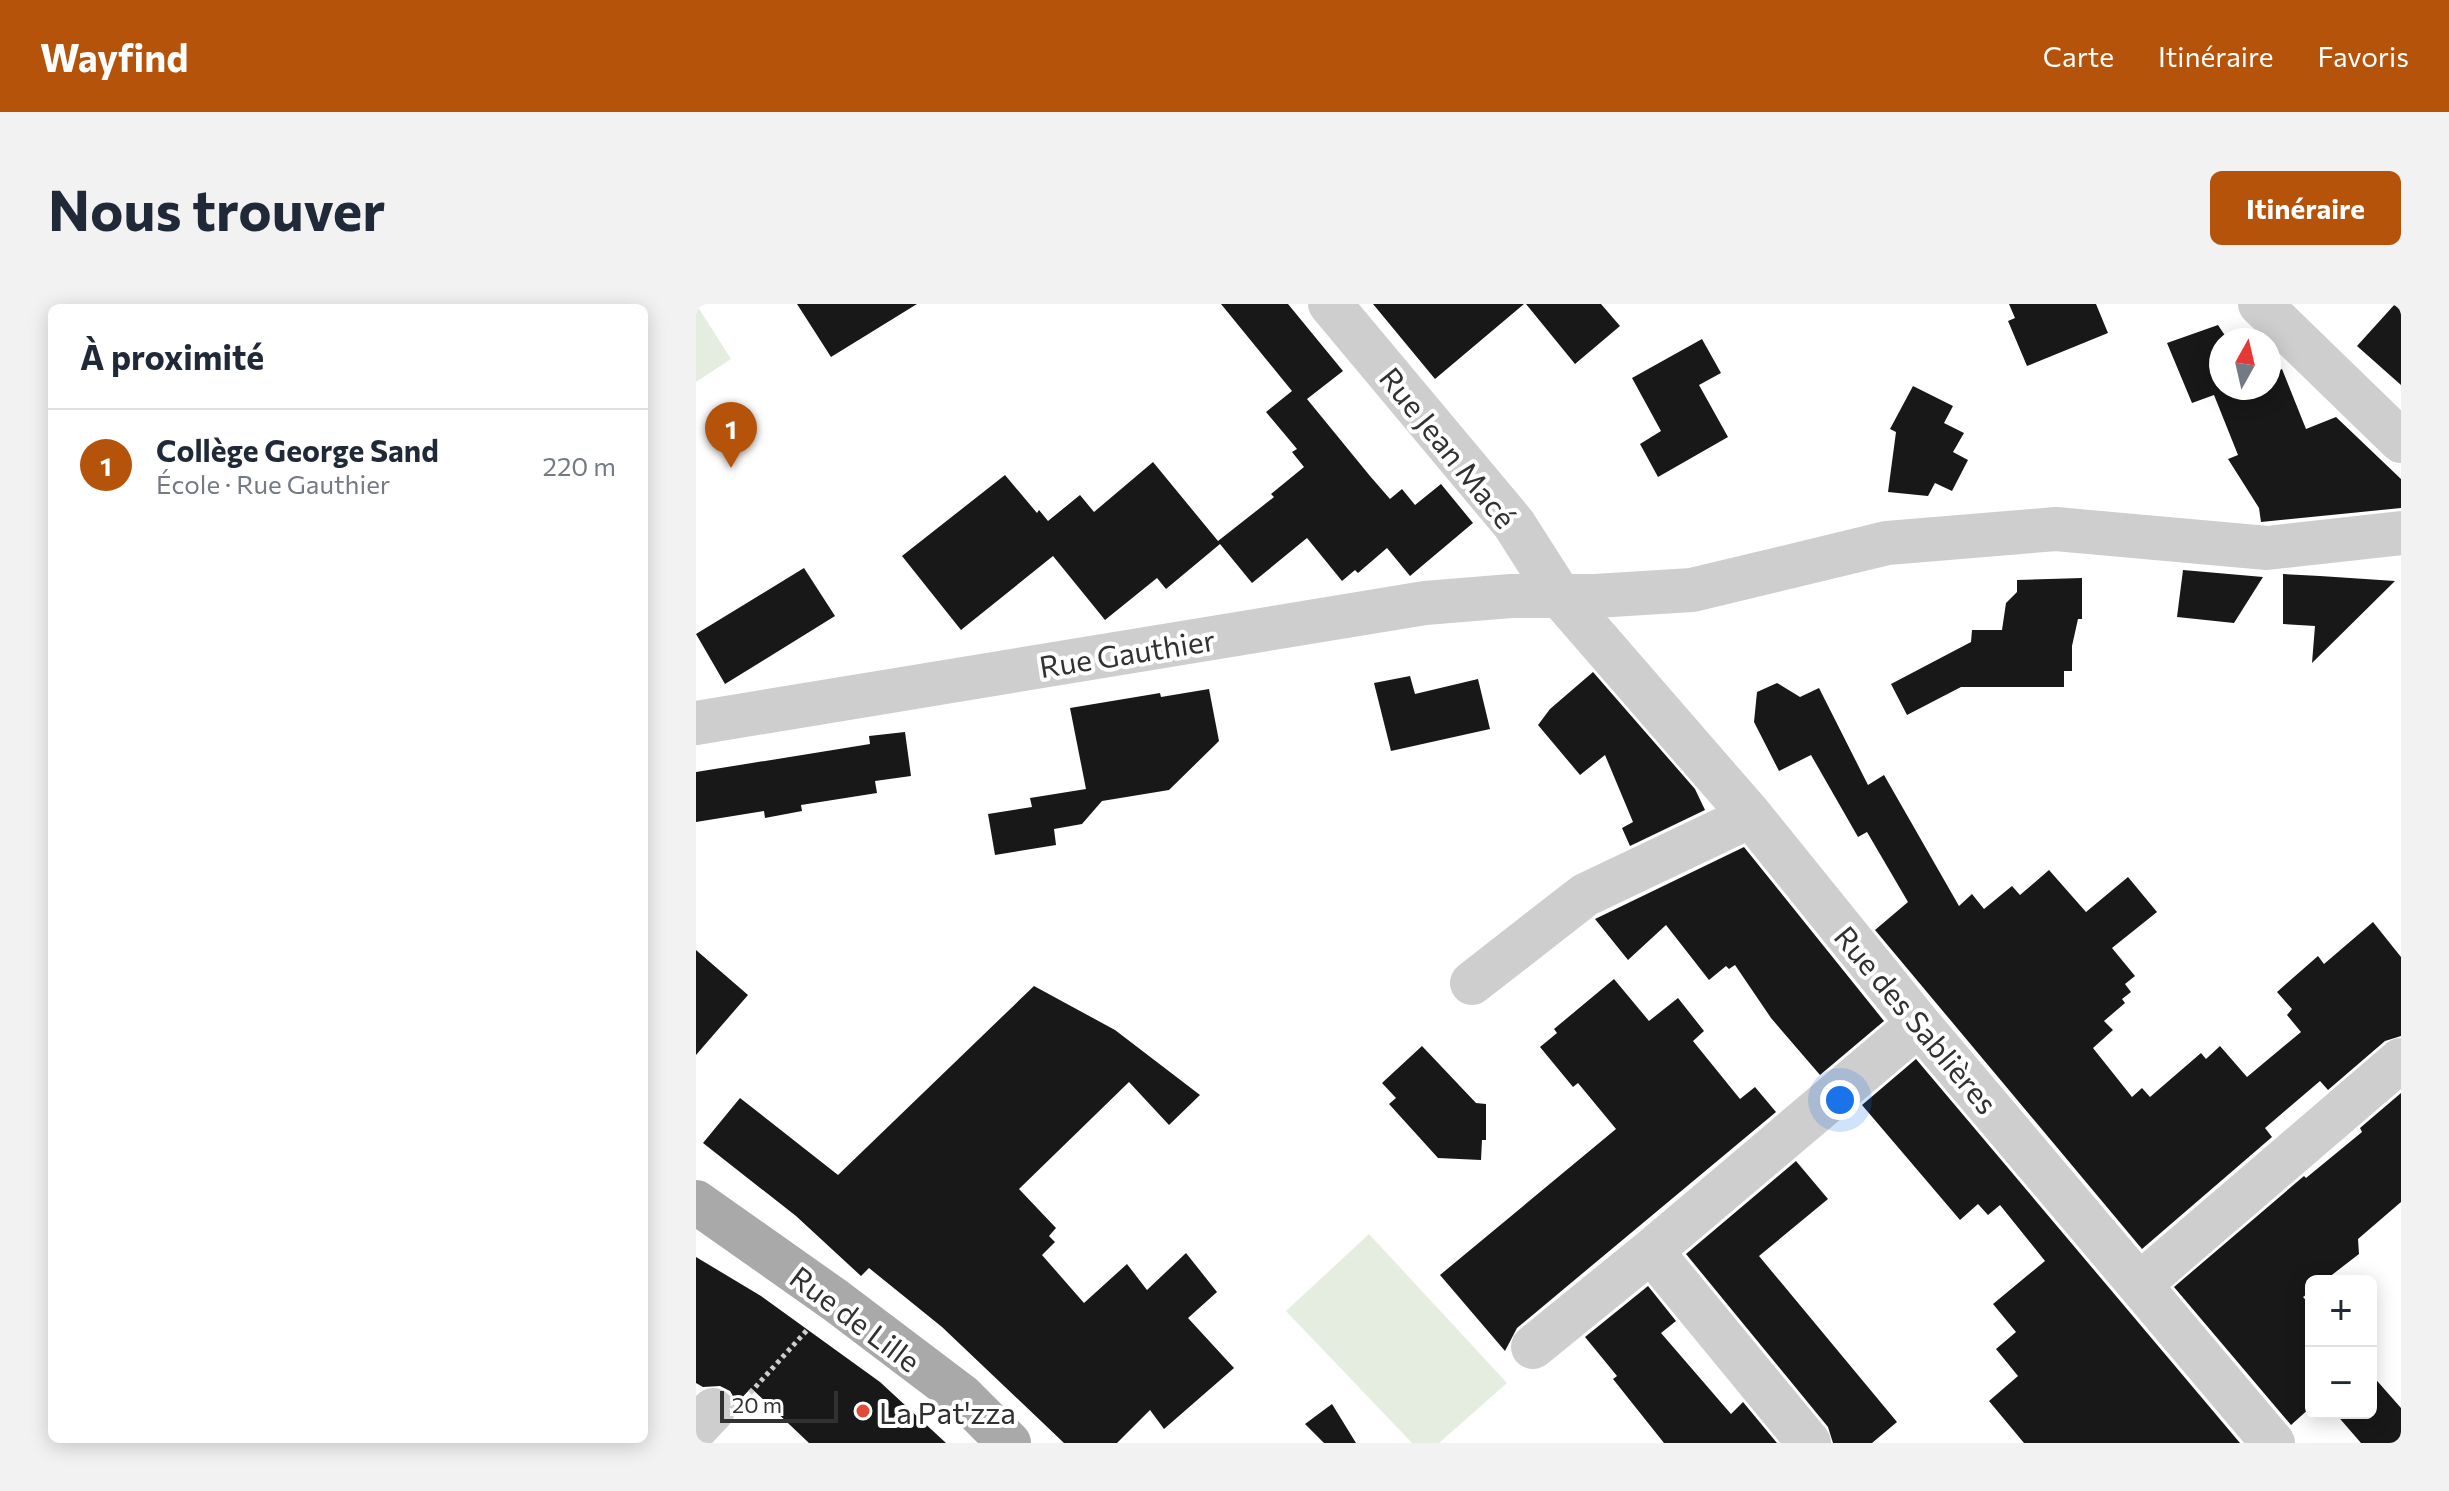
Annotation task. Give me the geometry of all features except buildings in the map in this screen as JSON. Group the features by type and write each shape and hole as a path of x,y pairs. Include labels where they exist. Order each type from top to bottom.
{"main road":[{"name":"Rue de Lille","path":"696,1202 835,1300 962,1396 1009,1443"}],"street":[{"name":"Rue Jean Macé","path":"1330,304 1514,524 1560,596"},
{"path":"2260,304 2401,441"},
{"name":"Rue Gauthier","path":"696,723 1425,603 1511,596 1692,590 1887,543 2056,529 2267,548 2401,533"},
{"name":"Rue des Sablières","path":"1560,596 1751,816 1919,1024 2273,1443"},
{"path":"1472,983 1585,895 1751,816"},
{"path":"1533,1347 1919,1024"},
{"path":"2140,1284 2401,1060"},
{"path":"1651,1251 1809,1443"}],"path":[{"path":"705,1419 733,1411 835,1300"}],"shaded area":[{"path":"696,304 731,359 696,382"},
{"path":"1369,1234 1507,1383 1439,1443 1412,1443 1286,1311"}],"place":[{"name":"Collège George Sand","path":"731,468"},
{"name":"La Pat'zza","path":"863,1411"}]}
